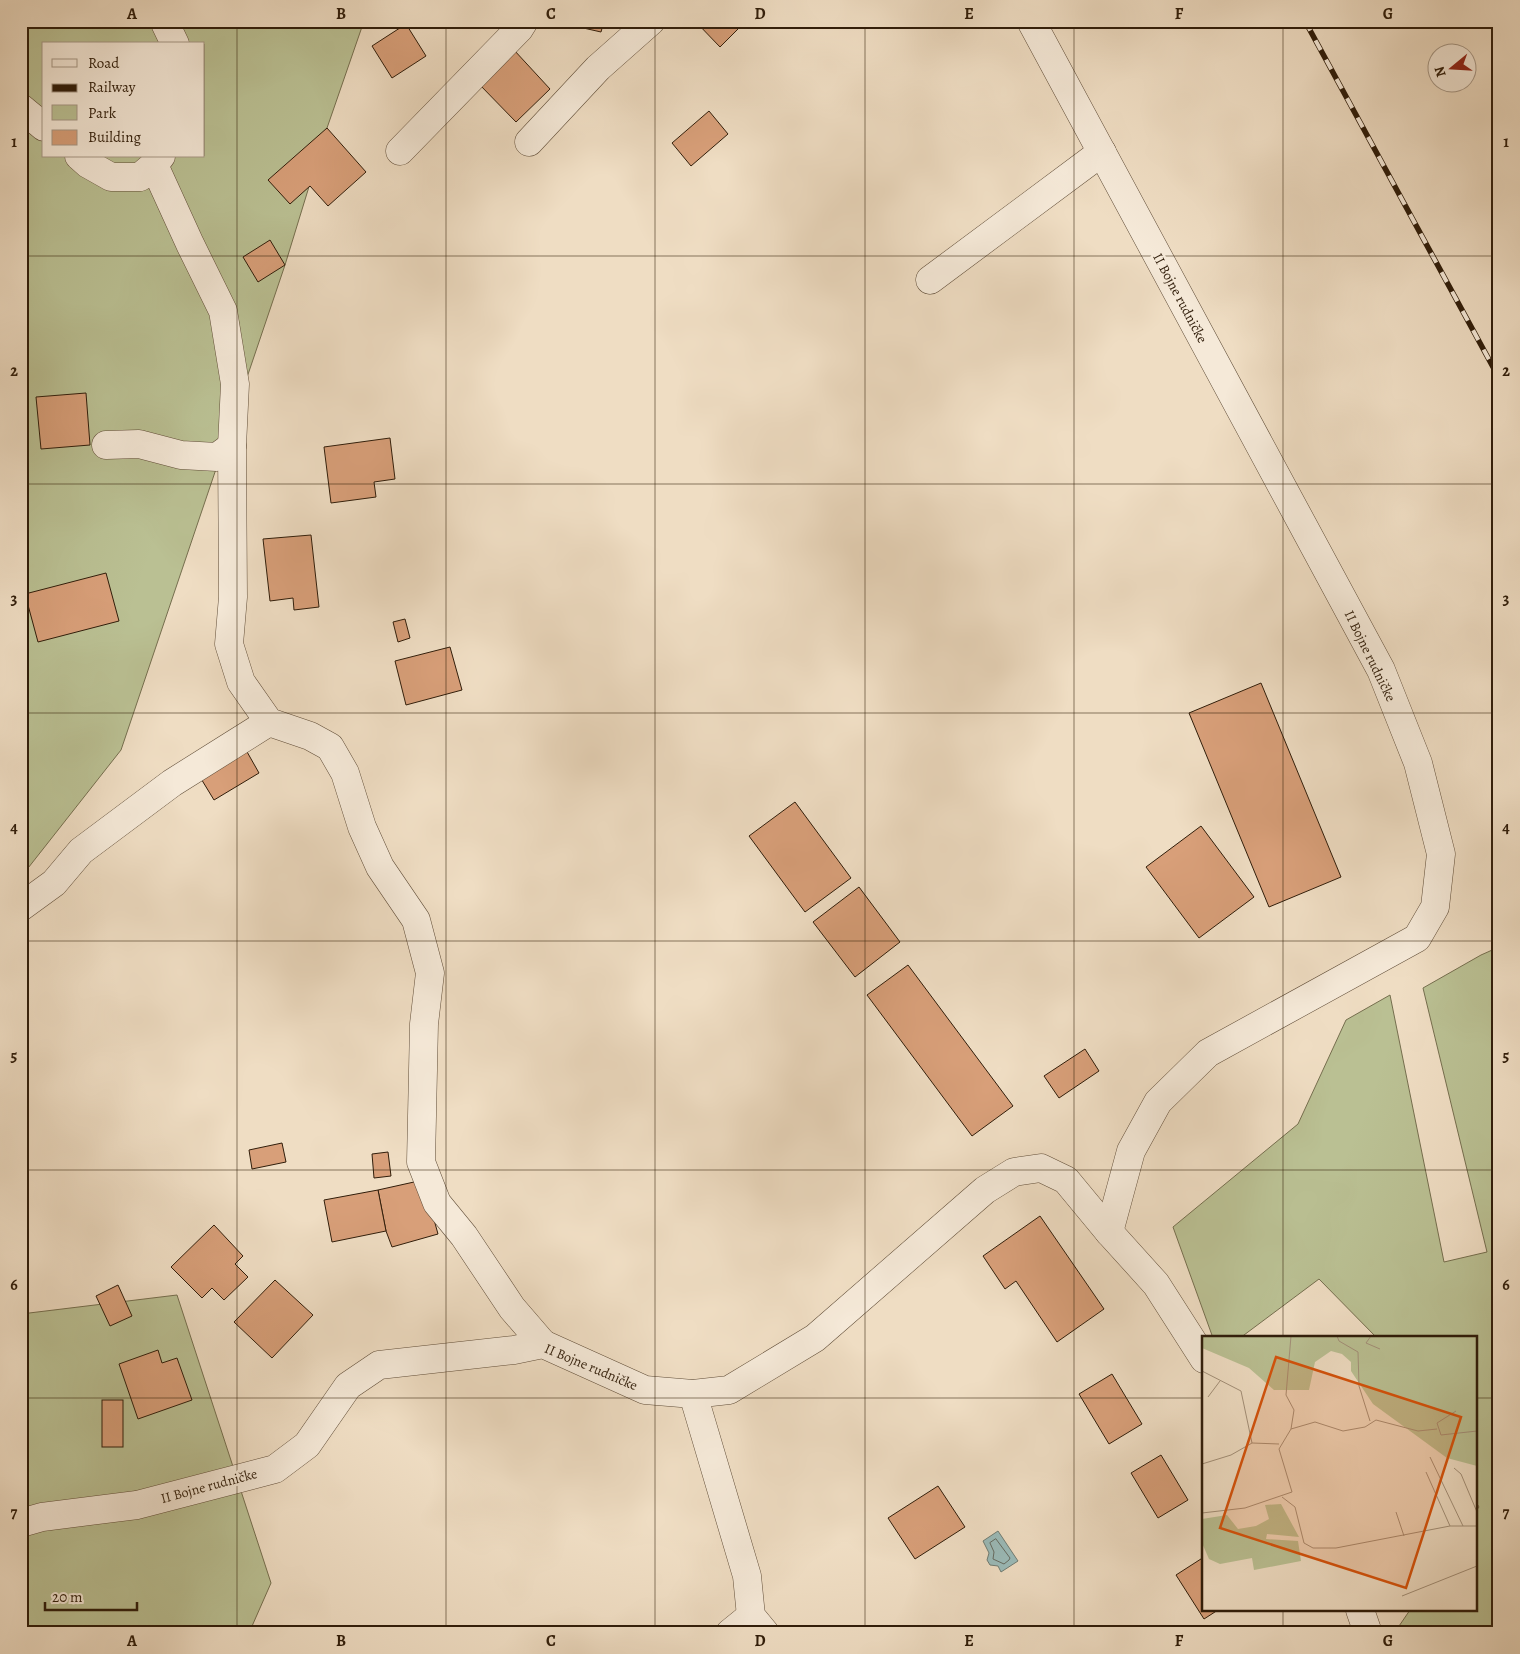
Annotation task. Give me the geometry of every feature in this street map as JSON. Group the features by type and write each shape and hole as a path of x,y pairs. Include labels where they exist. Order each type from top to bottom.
{"street":[{"path":"164,21 174,42"},
{"path":"400,151 519,29 524,21"},
{"path":"529,142 598,68 651,21"},
{"name":"II Bojne rudničke","path":"1031,21 1380,670 1418,763 1441,854 1434,907 1417,938 1208,1052 1158,1102 1131,1151 1109,1232"},
{"path":"21,108 42,125"},
{"path":"930,280 1102,152"},
{"path":"81,158 111,177 140,177 158,161 190,244 223,311 235,384 232,446 233,597 229,644 241,682 269,722 310,736 330,747 345,773 362,827 380,866 416,920 430,973 424,1024 421,1162 437,1202 464,1236 512,1308 543,1344"},
{"path":"106,445 139,444 181,456 217,456 232,446"},
{"path":"21,907 54,883 81,850 172,783 269,722"},
{"name":"II Bojne rudničke","path":"21,1523 42,1518 137,1505 275,1468 307,1445 348,1386 379,1365 514,1350 543,1344 646,1390 693,1394 730,1390 815,1338 985,1190 1014,1172 1041,1168 1066,1180 1109,1232 1156,1284 1202,1356"},
{"path":"693,1394 747,1576 758,1625 730,1633"},
{"path":"1361,1612 1368,1633"}],"green space":[{"path":"21,21 364,21 327,128 285,265 121,750 21,877"},
{"path":"1499,947 1499,1633 1399,1633 1397,1629 1409,1612 1478,1612 1478,1336 1375,1336 1319,1279 1243,1336 1212,1336 1173,1227 1298,1124 1346,1020 1390,995 1444,1262 1487,1252 1423,988 1481,955"},
{"path":"177,1295 271,1583 249,1633 21,1633 21,1314"}],"water":[{"path":"998,1531 1018,1561 1001,1572 998,1566 990,1565 987,1560 989,1553 983,1541"}],"building":[{"path":"580,21 604,21 601,32 579,27"},
{"path":"695,21 746,21 720,47"},
{"path":"406,24 426,56 392,78 372,46"},
{"path":"514,50 550,89 516,122 479,84"},
{"path":"709,111 728,134 691,166 672,143"},
{"path":"327,128 366,172 328,206 310,186 290,204 268,180"},
{"path":"270,240 285,265 258,282 243,257"},
{"path":"86,393 90,445 41,449 36,397"},
{"path":"390,438 395,479 374,482 376,497 331,503 324,447"},
{"path":"311,535 319,607 294,610 293,598 270,601 263,539"},
{"path":"106,573 119,621 38,642 25,594"},
{"path":"405,619 410,638 398,642 393,622"},
{"path":"450,647 462,690 406,705 395,661"},
{"path":"1261,683 1341,877 1269,907 1189,713"},
{"path":"246,750 259,773 214,800 200,777"},
{"path":"795,802 851,878 805,912 749,836"},
{"path":"1201,826 1254,897 1199,938 1146,867"},
{"path":"859,887 900,942 855,977 813,922"},
{"path":"908,965 1013,1106 972,1136 867,995"},
{"path":"1085,1049 1099,1071 1059,1098 1044,1076"},
{"path":"282,1143 286,1162 252,1169 249,1150"},
{"path":"388,1152 391,1176 374,1178 372,1154"},
{"path":"423,1180 438,1234 392,1247 386,1231 378,1190"},
{"path":"378,1190 386,1231 332,1242 324,1200"},
{"path":"1040,1216 1104,1309 1057,1342 1016,1281 1005,1289 983,1256"},
{"path":"214,1225 243,1256 235,1264 248,1277 224,1300 212,1288 202,1298 171,1267"},
{"path":"275,1280 313,1315 272,1358 234,1322"},
{"path":"118,1285 132,1316 110,1326 96,1296"},
{"path":"158,1350 162,1363 177,1358 192,1400 138,1419 119,1364"},
{"path":"1112,1374 1142,1424 1109,1444 1079,1394"},
{"path":"102,1400 123,1400 123,1447 102,1447"},
{"path":"1161,1455 1188,1500 1158,1518 1131,1473"},
{"path":"938,1486 965,1527 915,1559 888,1518"},
{"path":"1202,1558 1202,1612 1215,1612 1204,1619 1176,1575"}],"railway":[{"path":"1305,21 1499,378"}]}
